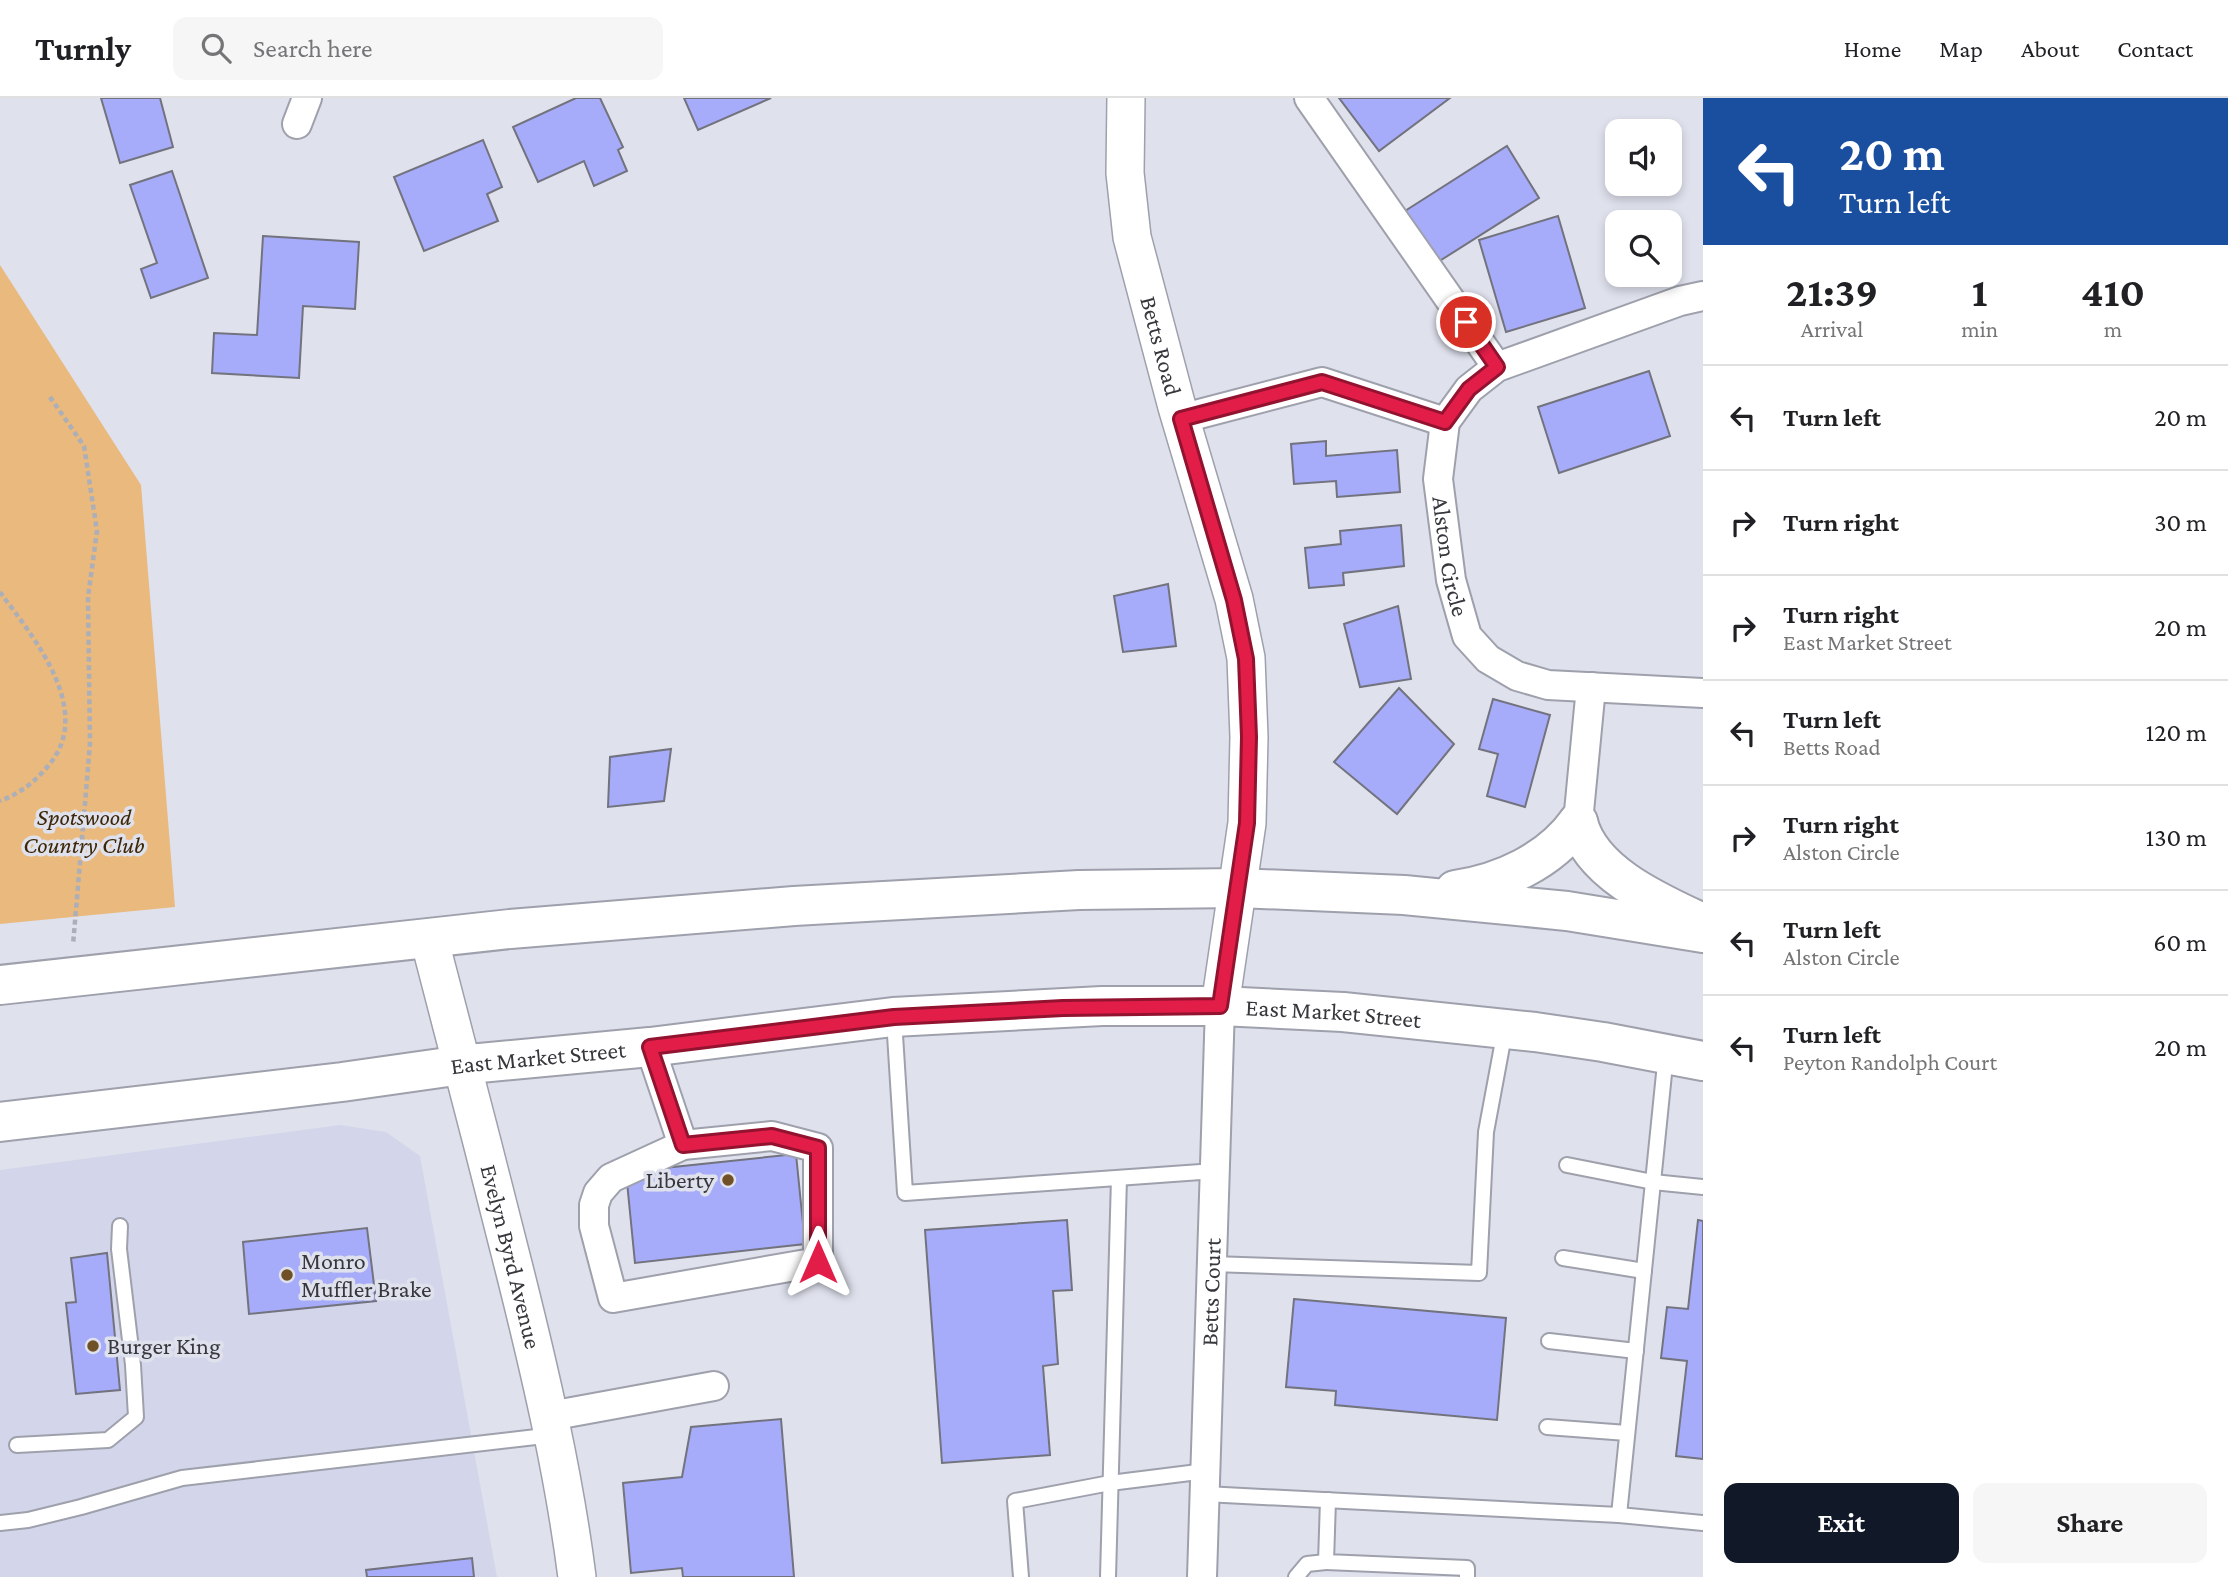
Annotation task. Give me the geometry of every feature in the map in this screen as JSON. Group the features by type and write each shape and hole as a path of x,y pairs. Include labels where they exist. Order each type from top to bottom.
{"highway":[{"path":"1404,895 1459,889 1512,874 1553,851 1567,838 1578,822"},
{"path":"1578,822 1585,844 1606,866 1651,897 1703,923"},
{"path":"0,985 429,938 794,906 967,895 1238,888 1404,895 1567,911 1703,933"},
{"name":"East Market Street","path":"0,1122 342,1082 462,1065 650,1047 894,1017 1091,1007 1220,1006 1343,1012 1506,1028 1603,1042 1703,1061"}],"street":[{"name":"Betts Road","path":"1126,98 1125,173 1132,237 1234,600 1246,659 1249,737 1247,823 1220,1006"},
{"path":"1309,98 1497,367"},
{"name":"Alston Circle","path":"1703,296 1680,301 1497,367 1469,389 1445,422 1438,479 1451,580 1467,636 1488,659 1517,676 1548,685 1703,692"},
{"path":"1181,419 1322,382 1445,422"},
{"path":"1578,822 1591,687"},
{"name":"Evelyn Byrd Avenue","path":"429,938 488,1163 552,1425 568,1504 577,1577"},
{"name":"Betts Court","path":"1202,1577 1220,1006"},
{"path":"650,1047 683,1145"},
{"path":"772,1136 818,1148 818,1262 613,1298 594,1226 594,1205 598,1193 611,1178 683,1145 772,1136"},
{"path":"552,1425 714,1386"}],"lane":[{"path":"894,1017 905,1193 1215,1171"},
{"path":"1212,1264 1479,1273 1486,1132 1506,1028"},
{"path":"1619,1515 1666,1053"},
{"path":"1567,1166 1653,1182 1703,1187"},
{"path":"1108,1577 1119,1178"},
{"path":"17,1445 108,1440 136,1417 133,1365 119,1249 120,1226"},
{"path":"1563,1258 1644,1272"},
{"path":"1549,1342 1636,1351"},
{"path":"0,1523 28,1520 81,1507 182,1478 552,1425"},
{"path":"1547,1427 1627,1433"},
{"path":"1021,1577 1015,1501 1110,1483 1205,1482 1328,1500 1619,1515 1703,1523"},
{"path":"1325,1563 1328,1500"},
{"path":"1296,1577 1307,1564 1325,1563 1467,1568 1467,1577"}],"path":[{"path":"50,397 84,446 97,531 88,597 90,744 70,977"},
{"path":"0,592 37,643 55,677 67,711 65,730 54,760 17,794 0,801"}],"shaded area":[{"path":"340,1125 386,1132 420,1156 497,1577 0,1577 0,1170"}],"green space":[{"name":"Spotswood Country Club","path":"0,265 141,485 175,907 0,924"}],"building":[{"path":"101,98 160,98 173,147 120,163"},
{"path":"576,98 600,98 623,147 618,150 627,171 594,186 584,161 538,182 513,127"},
{"path":"684,98 771,98 698,130"},
{"path":"1339,98 1450,98 1379,151"},
{"path":"483,140 502,187 487,194 498,221 424,251 394,177"},
{"path":"1507,146 1539,198 1438,262 1405,211"},
{"path":"172,171 208,278 151,298 141,269 157,263 130,185"},
{"path":"1558,216 1585,308 1506,332 1479,240"},
{"path":"263,236 359,242 355,309 303,306 299,378 212,373 214,333 257,335"},
{"path":"1649,371 1670,436 1559,473 1538,407"},
{"path":"1326,441 1326,456 1397,450 1400,492 1337,497 1336,481 1294,484 1291,444"},
{"path":"1401,525 1404,566 1343,573 1344,585 1309,588 1305,548 1341,544 1340,531"},
{"path":"1168,584 1176,646 1123,652 1114,596"},
{"path":"1398,606 1411,679 1360,687 1344,624"},
{"path":"1399,688 1454,744 1397,814 1334,762"},
{"path":"1493,699 1550,715 1525,807 1487,796 1498,754 1479,749"},
{"path":"671,749 664,801 608,807 610,757"},
{"path":"796,1154 805,1244 635,1263 626,1172"},
{"path":"1067,1220 1072,1290 1053,1291 1058,1364 1043,1366 1050,1455 942,1463 925,1230"},
{"path":"1698,1220 1703,1221 1703,1459 1676,1456 1687,1361 1661,1358 1667,1307 1688,1309"},
{"path":"367,1228 376,1301 249,1314 243,1242"},
{"name":"Burger King","path":"107,1253 120,1390 76,1394 66,1303 76,1302 71,1258"},
{"path":"1294,1299 1506,1318 1497,1420 1335,1405 1336,1391 1286,1387"},
{"path":"781,1419 794,1577 683,1577 682,1568 631,1573 623,1483 682,1477 691,1427"},
{"path":"472,1558 474,1577 367,1577 366,1570"}],"place":[{"name":"Liberty","path":"728,1180"},
{"name":"Monro Muffler Brake","path":"287,1275"},
{"name":"Burger King","path":"93,1346"}],"route":[{"path":"818,1262 818,1148 772,1136 683,1145 650,1047 894,1017 1063,1008 1220,1006 1247,823 1249,737 1246,659 1234,600 1181,419 1322,382 1445,422 1469,389 1497,367 1466,322"}]}
